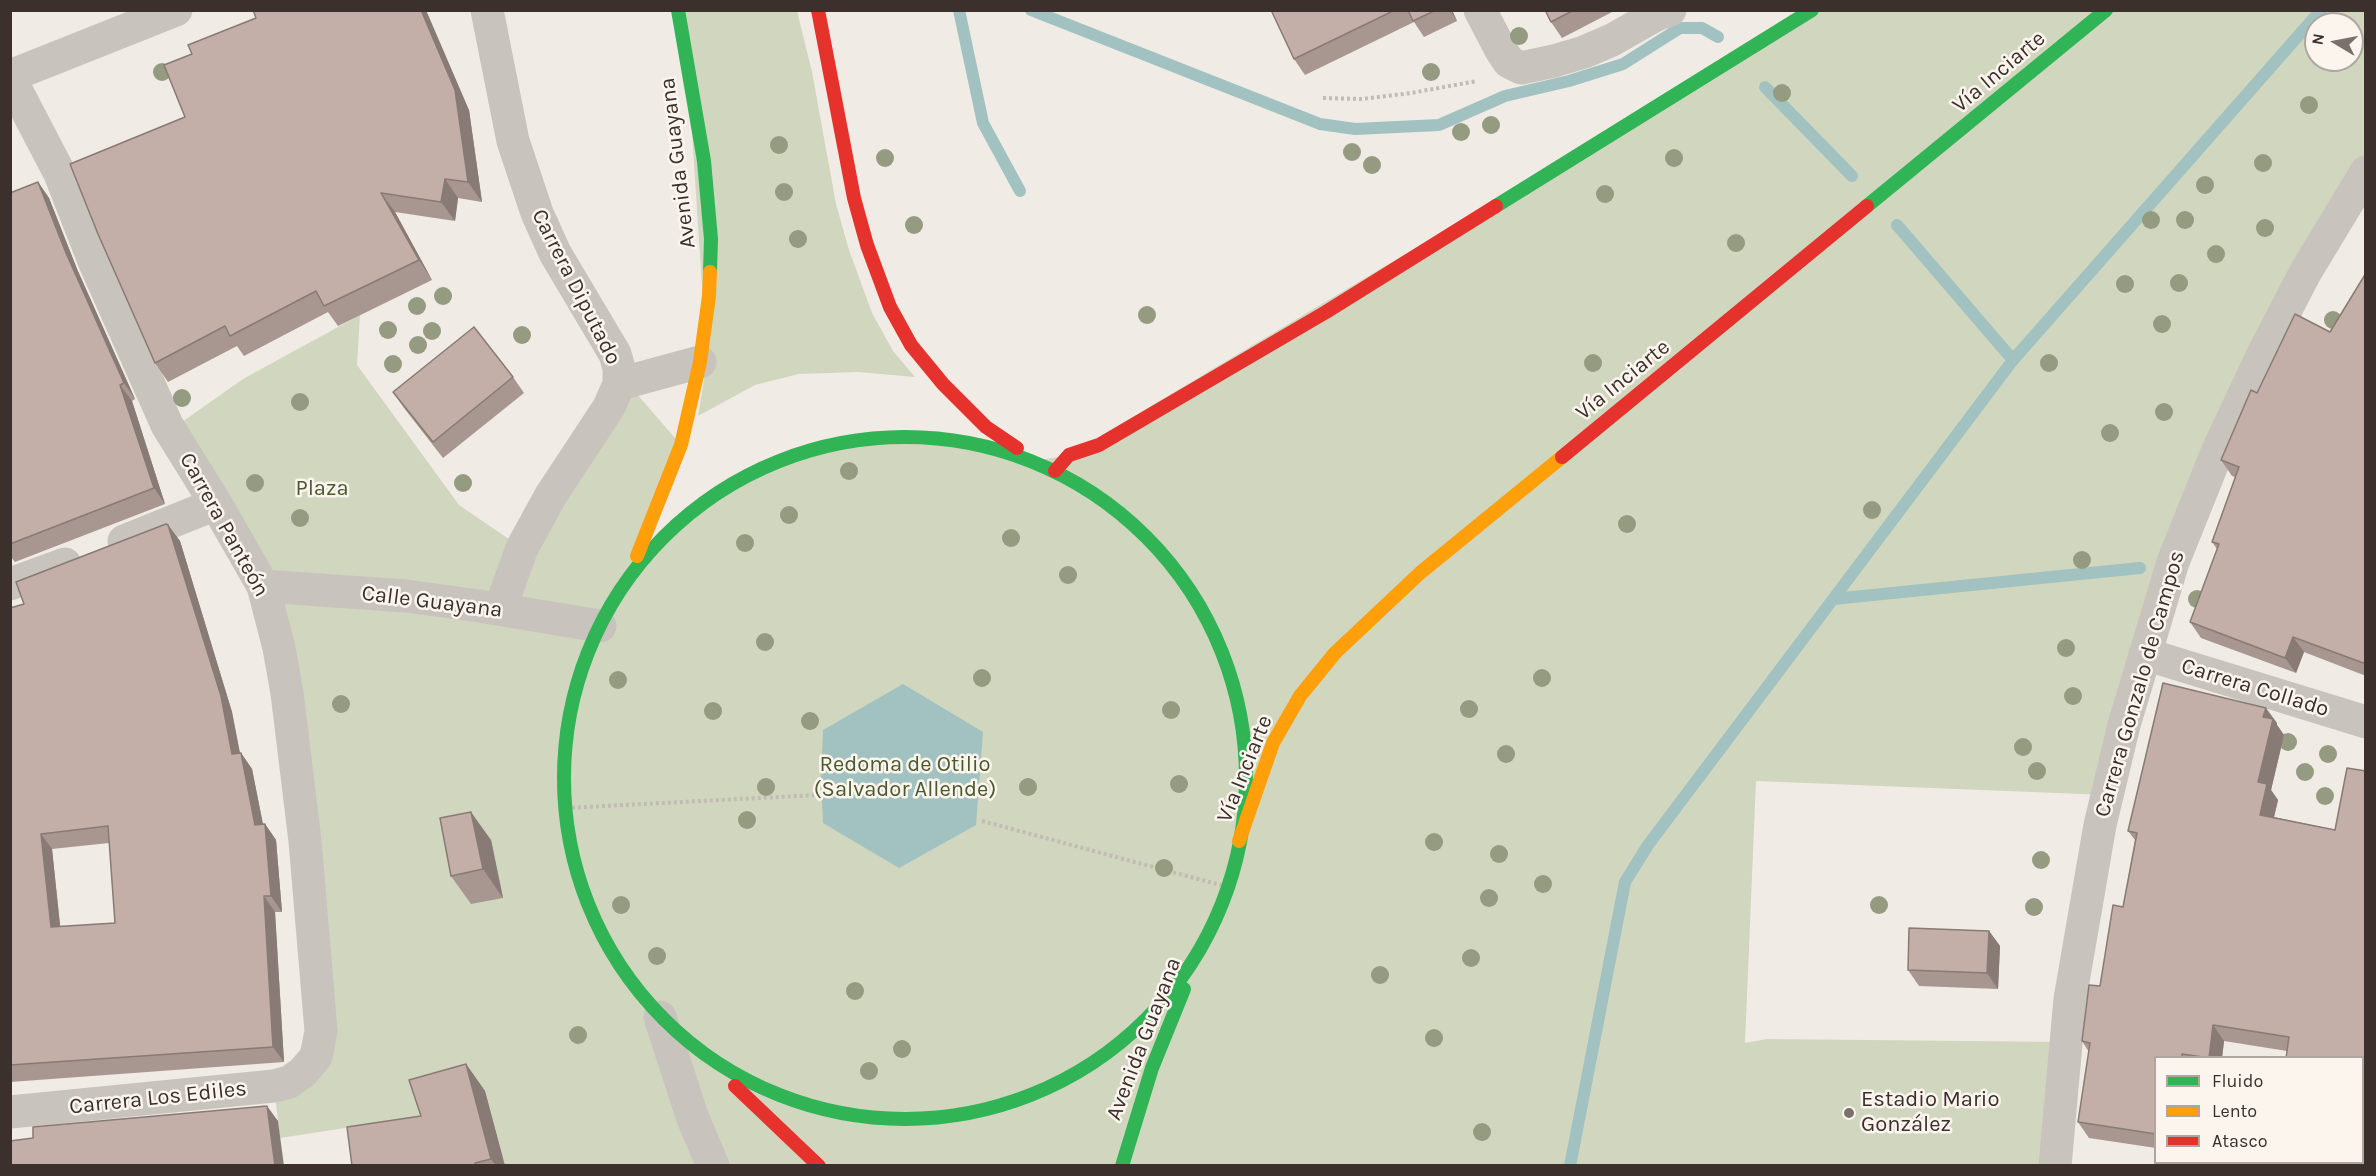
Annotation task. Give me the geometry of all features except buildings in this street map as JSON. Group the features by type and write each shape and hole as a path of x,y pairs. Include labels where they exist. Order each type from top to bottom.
{"main road":[{"name":"Avenida Guayana","path":"624,586 681,445 700,362 709,296 711,239 704,161 678,10"},
{"path":"695,1048 744,1079 775,1095 819,1109 864,1118 911,1120 957,1116 1003,1106 1046,1089 1087,1067 1124,1039 1158,1006 1186,970 1210,929 1228,886 1239,841 1245,783 1244,748 1237,702 1224,657 1205,614 1179,575 1149,539 1115,508 1076,482 1035,461 986,427 943,384 911,345 890,307 867,245 854,198 818,10"},
{"path":"1055,471 1069,455 1099,445 1326,312 1812,10"},
{"name":"Vía Inciarte","path":"1239,841 1273,743 1300,696 1335,653 1420,573 2106,10"},
{"path":"819,1166 660,1017 630,981 606,941 591,909 573,854 566,808 565,761 570,715 583,669 600,626 624,586 652,549 686,516 723,489 764,466 808,450 853,440 899,435 968,442 1035,461"},
{"name":"Avenida Guayana","path":"1122,1166 1152,1068 1210,929"}],"street":[{"path":"10,77 60,54 176,10"},
{"name":"Carrera Diputado","path":"487,10 513,141 537,213 555,253 615,354 619,368 619,384 609,407 551,495 522,548 500,609"},
{"path":"1480,10 1501,51 1509,62 1521,68 1584,52 1670,10"},
{"name":"Carrera Panteón","path":"10,77 60,174 94,261 166,425 216,504 263,586 279,648 287,693 305,841 319,1006 320,1045 316,1057 302,1073"},
{"name":"Carrera Gonzalo de Campos","path":"2055,1166 2070,999 2100,825 2124,725 2173,562 2218,450 2263,354 2305,273 2366,172"},
{"path":"30,186 60,174"},
{"path":"619,384 700,362"},
{"path":"10,584 62,566 216,504"},
{"name":"Calle Guayana","path":"263,586 406,596 600,626"},
{"name":"Carrera Collado","path":"2145,654 2366,722"},
{"path":"660,1017 692,1116 713,1166"},
{"name":"Carrera Los Ediles","path":"10,1112 274,1086 289,1082 302,1073"}],"path":[{"path":"1323,98 1362,99 1411,93 1464,84 1521,68"},
{"path":"566,808 818,795"},
{"path":"982,821 1228,886"}],"green space":[{"path":"684,11 797,11 812,72 836,204 849,250 872,313 893,351 915,377 858,372 799,374 755,385 698,416 707,362"},
{"path":"1812,11 2365,11 2365,172 2263,354 2107,795 1756,781 1745,1043 1767,1039 2065,1042 2055,1165 505,1166 485,1091 430,1115 280,1138 274,1086 310,1061 271,629 165,434 243,379 360,315 357,365 459,505 522,548 630,386 681,445 626,583 652,549 686,516 723,489 764,466 808,450 853,440 899,435 945,438 991,447 1035,461 1069,455"}],"water":[{"path":"903,684 983,732 976,825 899,868 823,823 821,781 823,730"}],"waterway":[{"path":"959,10 983,123 1020,191"},
{"path":"1031,10 1320,124 1355,129 1439,125 1505,96 1569,81 1623,64 1680,28 1702,28 1718,37"},
{"path":"1570,1166 1625,882 1648,845 2013,360 2321,10"},
{"path":"1765,87 1852,176"},
{"path":"1897,225 2013,360"},
{"path":"1833,599 2140,568"}],"traffic: fast":[{"path":"678,10 704,161 711,239 710,272"},
{"path":"1496,206 1812,10"},
{"path":"1867,206 2106,10"},
{"path":"905,437 971,444 1035,463 1066,477 1094,495 1146,537 1188,589 1206,617 1220,648 1239,712 1246,778 1239,844 1220,908 1206,939 1188,967 1146,1019 1094,1061 1066,1079 1035,1093 971,1112 905,1119 839,1112 775,1093 744,1079 716,1061 664,1019 622,967 604,939 590,908 571,844 564,778 571,712 590,648 604,617 622,589 664,537 716,495 744,477 775,463 839,444 905,437"},
{"path":"1122,1166 1152,1068 1184,989"}],"traffic: slow":[{"path":"637,556 681,445 700,362 710,272"},
{"path":"1239,841 1273,743 1300,696 1335,653 1420,573 1562,457"}],"traffic: jam":[{"path":"818,10 854,198 867,245 890,307 911,345 943,384 986,427 1017,448"},
{"path":"1055,471 1069,455 1099,445 1326,312 1496,206"},
{"path":"1562,457 1867,206"},
{"path":"735,1086 819,1166"}],"place":[{"name":"Estadio Mario González","path":"1849,1113"}],"park label":[{"name":"Plaza","path":"322,489"},
{"name":"Redoma de Otilio (Salvador Allende)","path":"905,778"}]}
